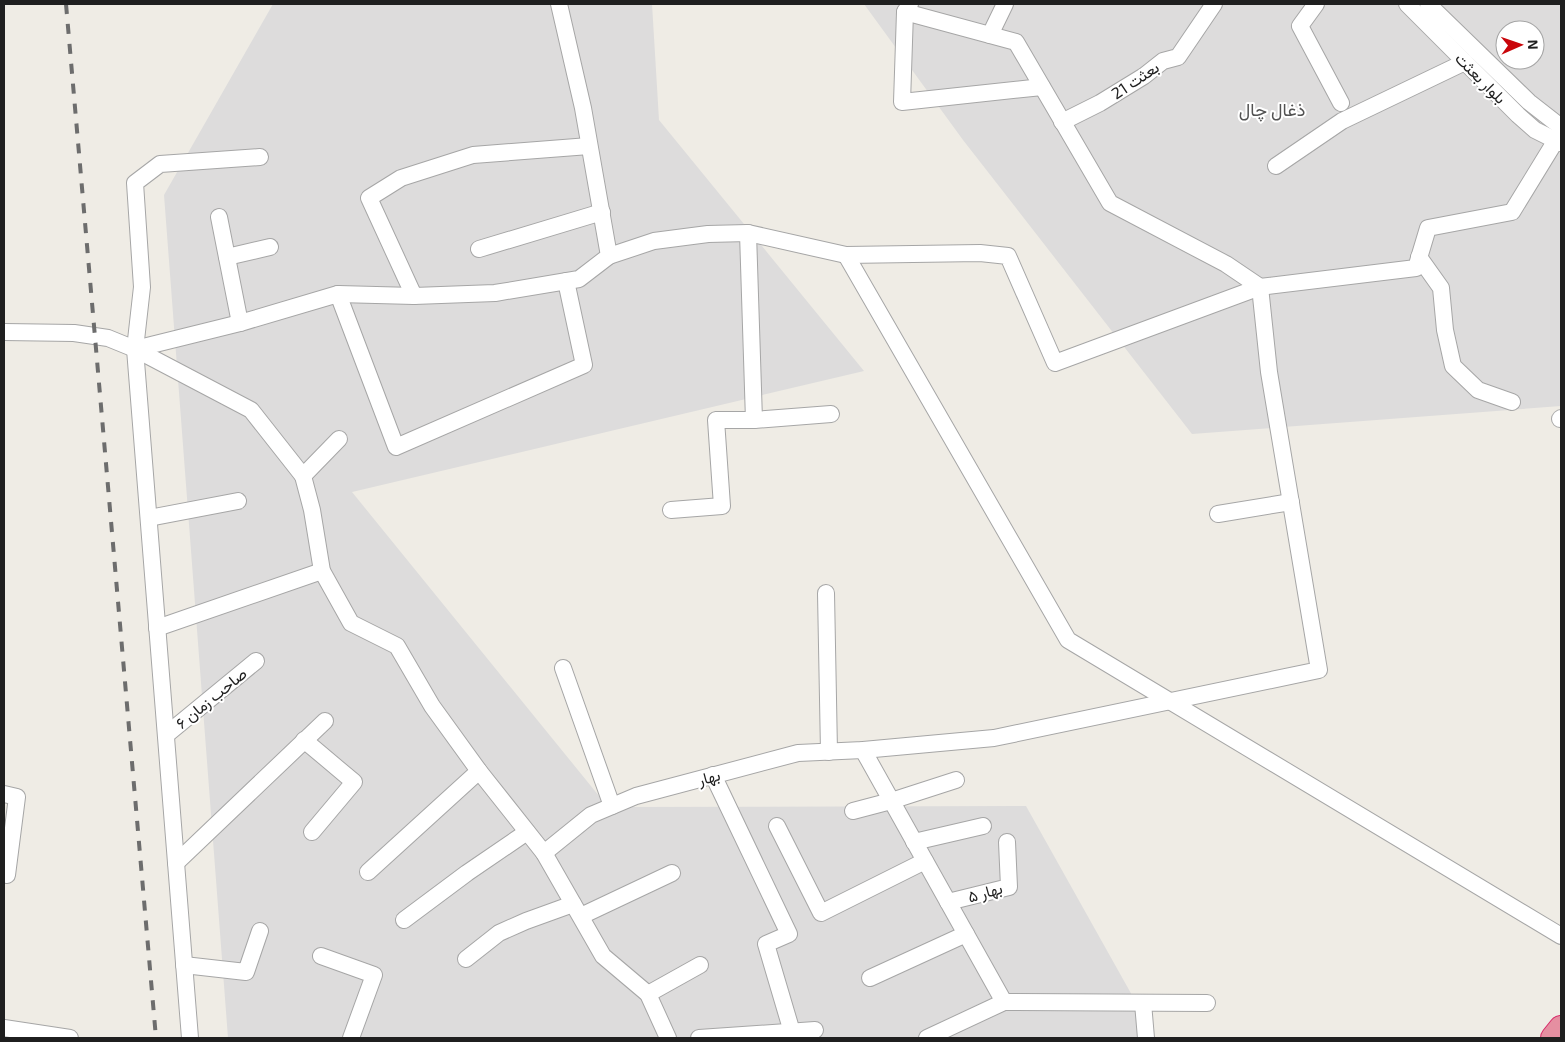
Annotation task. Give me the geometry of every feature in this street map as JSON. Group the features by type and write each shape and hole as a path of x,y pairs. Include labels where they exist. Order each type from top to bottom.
{"highway":[{"path":"1553,1038 1561,1028"}],"street":[{"path":"559,4 583,108 609,256"},
{"path":"990,36 1005,4"},
{"name":"بعثت 21","path":"1062,122 1100,103 1144,76 1163,61 1178,57 1214,4"},
{"path":"1316,4 1300,26 1341,103"},
{"name":"بلوار بعثت","path":"1407,4 1535,130 1560,136"},
{"name":"بلوار بعثت","path":"1428,4 1529,102 1560,136"},
{"path":"1042,87 902,102 908,8 990,36 1016,42 1110,203 1226,264 1260,287 1269,372 1290,502 1218,514"},
{"path":"1276,166 1342,121 1465,62"},
{"path":"135,349 240,323 338,294 414,296 494,292 580,279 609,256 654,241 708,234 748,233 846,255 980,253 1008,256 1055,364 1260,287 1416,268 1428,228 1512,212 1560,136"},
{"path":"414,296 370,198 401,178 473,156 589,146"},
{"path":"190,1038 135,349 142,287 135,183 160,164 260,157"},
{"path":"479,249 602,212"},
{"path":"219,217 240,323"},
{"path":"748,233 754,420"},
{"path":"228,257 270,246"},
{"path":"846,255 1068,640 1561,936"},
{"path":"1419,257 1441,288 1445,330 1453,366 1478,390 1512,402"},
{"path":"338,294 396,446 584,365 566,281"},
{"path":"4,332 74,333 108,338 135,349 251,410 303,476 312,510 322,571 351,623 397,646 432,706 479,771 544,853 603,956 648,994 668,1038"},
{"path":"670,510 722,506 716,420 754,420 831,414"},
{"path":"303,476 339,439"},
{"path":"149,518 238,502"},
{"name":"بهار","path":"544,853 591,815 636,796 798,753 862,750 994,738 1319,670 1290,502"},
{"path":"158,628 322,571"},
{"path":"826,593 829,752"},
{"name":"صاحب زمان ۶","path":"166,735 256,661"},
{"path":"563,668 612,806"},
{"path":"176,863 325,721"},
{"path":"304,740 354,782 312,832"},
{"path":"862,750 1004,1002"},
{"path":"368,872 479,771"},
{"path":"713,775 789,934 766,944 792,1032"},
{"path":"853,810 891,801 956,780"},
{"path":"4,794 17,797 5,875"},
{"path":"777,826 821,913 925,862"},
{"path":"914,842 984,826"},
{"path":"404,920 467,873 527,832"},
{"name":"بهار ۵","path":"948,902 1009,887 1007,842"},
{"path":"466,959 499,933 526,921 577,910 672,873"},
{"path":"184,965 246,972 260,931"},
{"path":"870,978 966,934"},
{"path":"321,956 374,975 351,1038"},
{"path":"648,994 700,965"},
{"path":"927,1038 1004,1002 1207,1003"},
{"path":"1143,1003 1146,1038"},
{"path":"4,1028 70,1038"},
{"path":"699,1038 815,1030"}],"shaded area":[{"path":"273,4 652,4 659,120 864,371 352,492 608,807 1026,806 1156,1038 228,1038 164,195"},
{"path":"864,4 1561,4 1561,406 1192,434 963,140"}],"railway":[{"path":"66,4 156,1038"}],"district":[{"name":"ذغال چال","path":"1272,110"}]}
